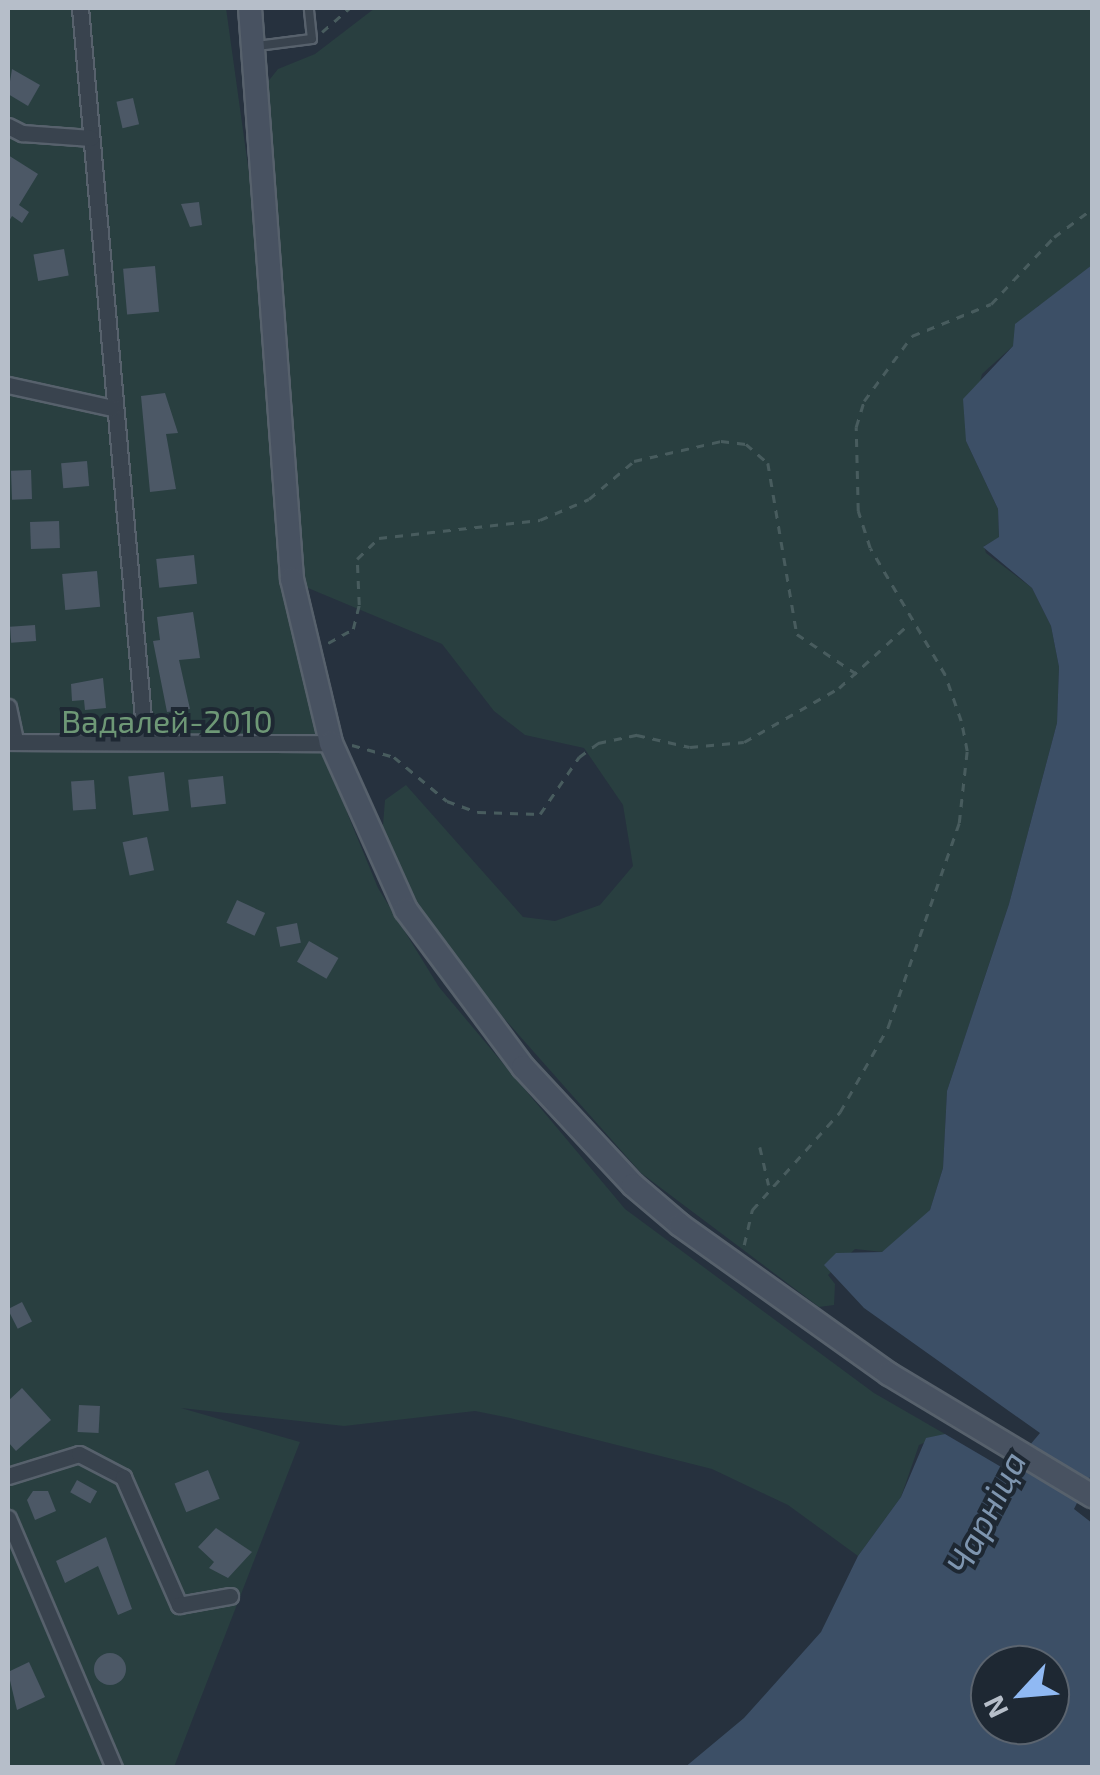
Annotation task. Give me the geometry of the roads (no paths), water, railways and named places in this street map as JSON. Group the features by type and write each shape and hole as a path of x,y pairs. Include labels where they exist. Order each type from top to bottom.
{"street":[{"path":"80,8 146,742"},
{"path":"250,8 292,579 331,743 374,849 452,978 632,1185 738,1272 1007,1448 1092,1496"},
{"path":"8,126 22,133 91,138"},
{"path":"8,385 113,408"},
{"path":"8,707 11,742 331,743"},
{"path":"8,1476 79,1454 123,1477 178,1605 230,1596"},
{"path":"8,1518 114,1768"}],"lane":[{"path":"253,47 312,39 309,8"}],"water":[{"name":"Чарніца","path":"1092,265 1092,1473 1074,1509 1092,1523 1092,1767 684,1768 744,1718 821,1632 858,1556 901,1497 926,1438 945,1434 1008,1471 1040,1433 864,1308 824,1265 836,1253 882,1252 930,1210 943,1168 947,1091 1009,904 1057,723 1059,667 1051,626 1032,588 983,547 999,537 998,509 966,441 963,399 1013,346 1015,324"}],"park label":[{"name":"Вадалей-2010","path":"167,720"}]}
